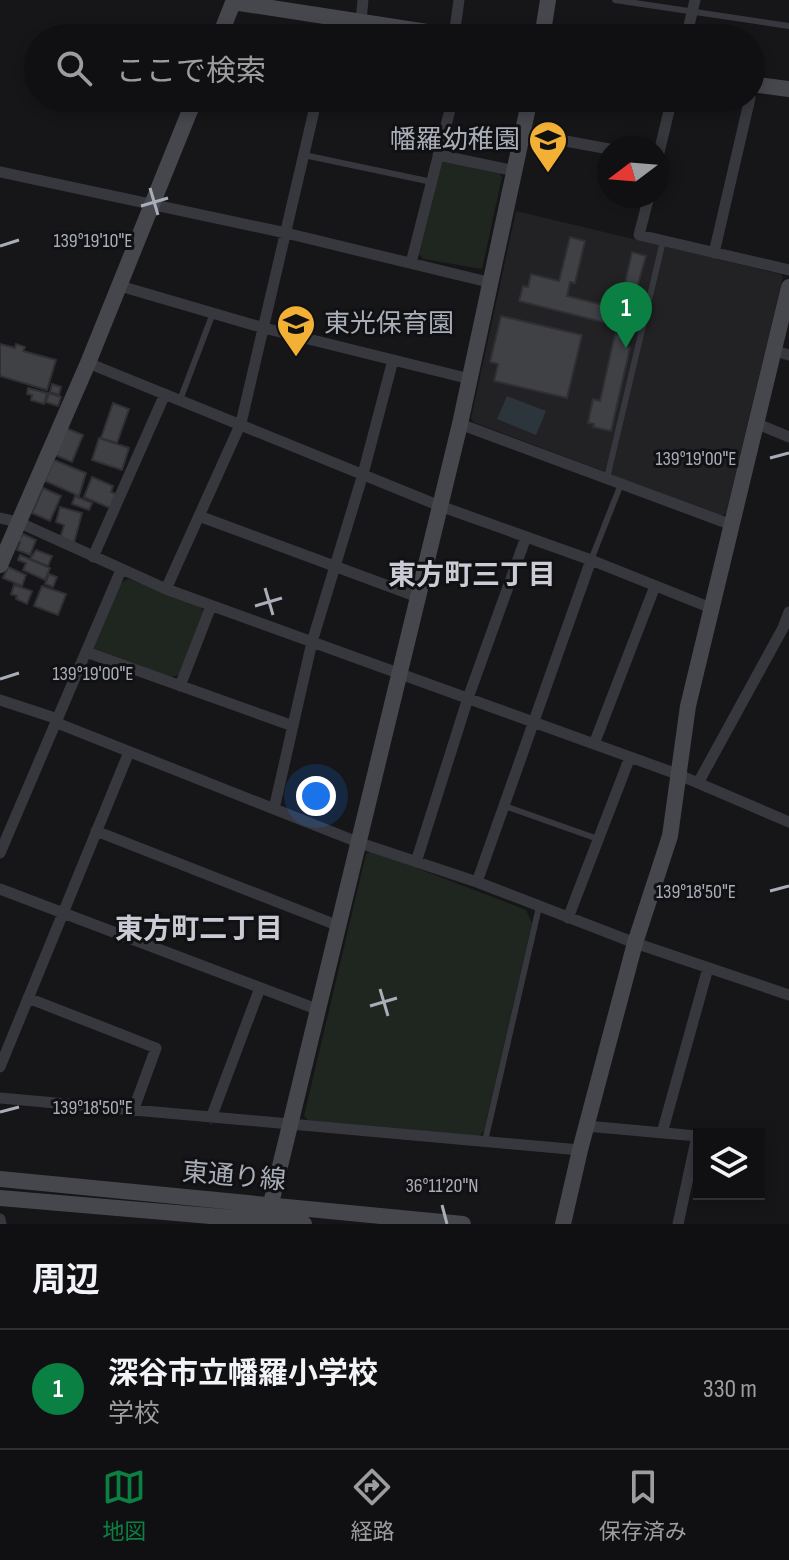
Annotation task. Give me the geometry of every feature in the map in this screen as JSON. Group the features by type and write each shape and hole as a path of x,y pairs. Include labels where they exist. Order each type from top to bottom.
{"street":[{"path":"361,21 363,0"},
{"path":"459,0 460,24"},
{"path":"544,24 548,0"},
{"path":"224,24 233,1 380,24"},
{"path":"334,24 336,17"},
{"path":"765,90 789,89"},
{"path":"0,565 88,363 190,112"},
{"path":"166,589 241,423 314,112"},
{"path":"411,263 449,112"},
{"path":"267,1222 460,424 527,112"},
{"path":"663,136 669,112"},
{"path":"714,253 746,112"},
{"path":"522,133 597,147"},
{"path":"438,155 515,171"},
{"path":"0,172 286,233 492,283"},
{"path":"646,208 639,235 789,270"},
{"path":"120,286 264,328 470,379"},
{"path":"563,1224 635,943 668,844 688,706 758,424 782,353 789,287"},
{"path":"274,809 312,642 363,474 393,360"},
{"path":"88,363 440,506 591,560 711,608"},
{"path":"93,557 165,394"},
{"path":"460,424 732,525"},
{"path":"758,424 789,437"},
{"path":"199,516 418,597"},
{"path":"0,518 18,522 166,589 677,774 789,822"},
{"path":"416,862 468,698 526,537"},
{"path":"477,882 591,560"},
{"path":"0,853 121,570"},
{"path":"594,744 655,586"},
{"path":"180,686 211,606"},
{"path":"698,783 789,612"},
{"path":"86,652 293,726"},
{"path":"0,700 360,843 477,882 635,943 789,995"},
{"path":"0,1067 129,752"},
{"path":"568,918 630,757"},
{"path":"96,831 339,926"},
{"path":"0,889 319,1010"},
{"path":"662,1133 708,968"},
{"path":"211,1118 260,988"},
{"path":"28,998 156,1048 133,1111"},
{"path":"0,1098 580,1150"},
{"path":"586,1126 697,1136 678,1224"},
{"name":"東通り線","path":"0,1179 463,1224"},
{"name":"東通り線","path":"0,1198 304,1224"}],"lane":[{"path":"615,0 694,6 789,26"},
{"path":"304,155 432,182"},
{"path":"607,478 663,241"},
{"path":"180,400 213,313"},
{"path":"591,560 621,484"},
{"path":"505,806 598,839"},
{"path":"485,1141 539,907"}],"shaded area":[{"path":"446,160 499,172 502,177 482,269 423,259 419,254 442,163"},
{"path":"516,211 783,277 726,513 722,516 473,422 471,418"},
{"path":"507,396 546,411 536,435 497,419"},
{"path":"128,579 200,605 203,611 179,675 171,677 93,649 119,584"},
{"path":"372,851 526,910 532,923 484,1131 479,1136 308,1120 304,1116 366,854"}],"building":[{"path":"570,237 585,241 575,283 570,282 567,296 619,309 632,252 646,256 630,312 634,313 630,329 519,301 523,286 528,287 531,274 559,281"},
{"path":"501,316 582,335 567,398 494,381 498,364 490,362"},
{"path":"615,334 629,338 627,347 630,348 611,431 588,423 593,399 600,401"},
{"path":"0,344 15,348 16,344 25,347 23,351 56,360 47,390 0,376"},
{"path":"52,384 61,387 59,395 50,392"},
{"path":"28,388 47,393 44,404 31,400 32,395 27,394"},
{"path":"49,393 61,397 58,406 46,402"},
{"path":"113,403 129,409 117,443 101,438"},
{"path":"66,428 83,435 72,462 55,455"},
{"path":"99,438 129,448 122,470 92,460"},
{"path":"54,460 86,473 79,496 45,481"},
{"path":"92,477 113,486 111,492 116,494 110,508 84,497"},
{"path":"43,488 61,496 50,521 32,513"},
{"path":"75,496 92,503 89,510 72,504"},
{"path":"60,507 82,513 74,543 60,539 64,525 56,522"},
{"path":"23,534 36,540 30,555 17,550"},
{"path":"36,550 52,556 48,566 30,559"},
{"path":"20,555 50,568 45,580 23,570 26,563 18,560"},
{"path":"8,567 26,575 22,586 3,578"},
{"path":"49,574 57,577 53,587 45,584"},
{"path":"14,585 32,591 27,604 11,594"},
{"path":"42,586 66,594 58,615 34,606"}],"place":[{"name":"幡羅幼稚園","path":"548,174"},
{"name":"深谷市立幡羅小学校","path":"626,348"},
{"name":"東光保育園","path":"296,358"}],"district":[{"name":"東方町三丁目","path":"472,575"},
{"name":"東方町二丁目","path":"199,929"}]}
